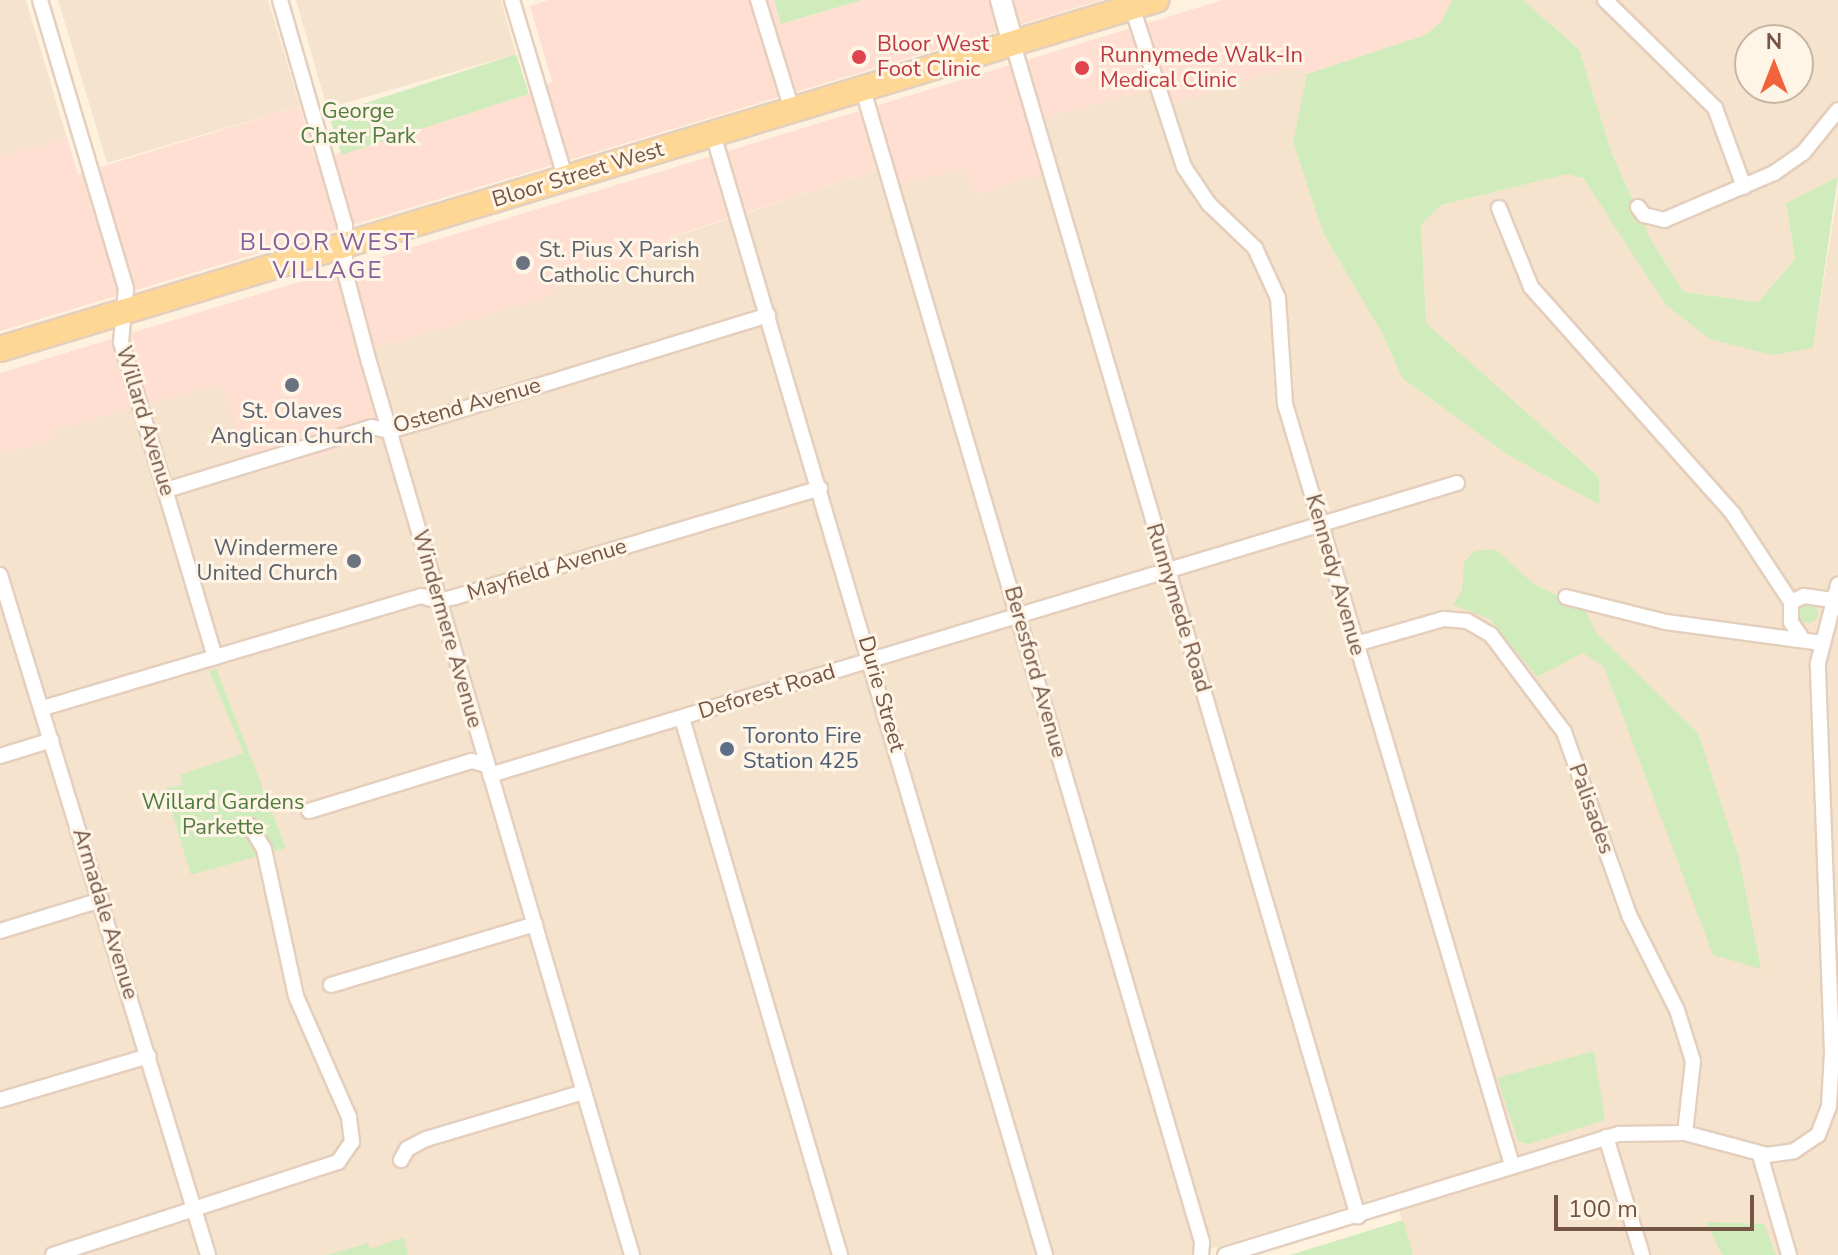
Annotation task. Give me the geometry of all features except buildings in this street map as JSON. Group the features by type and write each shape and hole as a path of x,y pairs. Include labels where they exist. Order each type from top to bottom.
{"main road":[{"name":"Bloor Street West","path":"0,349 1156,0"}],"street":[{"name":"Willard Avenue","path":"40,0 126,289 120,337 215,657"},
{"name":"Windermere Avenue","path":"280,0 345,225 345,272 389,431 632,1255"},
{"path":"512,0 565,177"},
{"path":"758,0 792,110"},
{"name":"Runnymede Road","path":"1001,0 1358,1216"},
{"path":"1605,0 1715,108 1744,187"},
{"name":"Kennedy Avenue","path":"1132,7 1184,167 1209,204 1255,248 1278,298 1285,404 1512,1165"},
{"name":"Beresford Avenue","path":"863,90 1202,1242 1201,1255"},
{"path":"1638,207 1644,215 1664,220 1788,166 1838,110"},
{"name":"Durie Street","path":"713,134 872,661 1045,1255"},
{"path":"1499,208 1531,287 1733,514 1791,602 1791,622 1803,640"},
{"name":"Ostend Avenue","path":"166,490 372,427 389,431 768,315"},
{"name":"Deforest Road","path":"309,811 472,761 488,770 682,718 1457,483"},
{"name":"Mayfield Avenue","path":"43,708 421,596 438,601 820,488"},
{"name":"Armadale Avenue","path":"0,575 208,1255"},
{"path":"1225,1255 1606,1137 1643,1130 1685,1133 1760,1155 1794,1151 1812,1141 1827,1115 1832,1084 1828,856 1818,722 1822,643 1838,585"},
{"path":"1791,602 1804,596 1833,600"},
{"path":"1566,597 1666,622 1822,643"},
{"name":"Palisades","path":"1356,644 1444,619 1467,621 1491,635 1564,732 1629,915 1677,1010 1693,1061 1685,1133"},
{"path":"682,718 840,1255"},
{"path":"0,756 52,740"},
{"path":"53,1255 194,1212 338,1162 352,1142 349,1117 296,996 264,849 250,826"},
{"path":"0,931 101,900"},
{"path":"331,985 535,924"},
{"path":"0,1100 149,1056"},
{"path":"401,1160 407,1149 426,1139 584,1092"},
{"path":"1606,1137 1642,1255"},
{"path":"1760,1155 1789,1255"}],"shaded area":[{"path":"0,0 26,0 67,138 0,157"},
{"path":"58,0 268,0 300,106 107,163"},
{"path":"296,0 501,0 516,54 327,108"},
{"path":"549,0 774,0 782,24 863,0 1102,0 0,331 0,157 67,138 78,174 300,106 315,159 339,153 529,94 552,82 530,6"},
{"path":"1223,0 1452,0 1441,22 1425,35 1307,74 1292,67 1156,108 1150,89 1044,118 1059,169 975,195 965,167 900,185 894,165 667,238 670,251 552,287 554,295 375,348 396,413 372,441 252,474 222,384 53,430 56,439 0,454 0,373"},
{"path":"1523,0 1838,0 1838,177 1786,203 1795,259 1758,302 1684,292 1651,240 1612,154 1579,49"},
{"path":"1292,67 1307,74 1293,142 1323,233 1382,333 1402,378 1508,455 1600,504 1599,477 1425,323 1421,225 1441,205 1567,173 1583,178 1667,305 1813,347 1838,191 1838,1255 1413,1255 1393,1193 1191,1255 0,1255 0,454 55,439 53,430 222,384 253,473 372,441 396,413 375,348 553,295 552,287 670,251 667,239 894,165 900,184 965,167 975,195 1058,169 1043,118 1150,89 1156,108"}],"green space":[{"path":"774,0 863,0 781,24"},
{"path":"1452,0 1523,0 1579,49 1612,154 1651,240 1684,292 1758,302 1795,259 1786,203 1838,177 1813,348 1772,355 1710,339 1666,305 1583,178 1567,174 1441,205 1421,225 1426,323 1599,477 1600,505 1508,455 1402,378 1382,333 1323,233 1293,142 1307,74 1425,35 1441,22"},
{"name":"George Chater Park","path":"516,54 529,94 342,155 329,115"},
{"path":"1495,549 1534,584 1585,610 1597,634 1698,733 1739,858 1761,969 1713,955 1604,667 1583,653 1537,677 1490,619 1453,605 1462,591 1464,562 1475,551"},
{"path":"1804,603 1812,603 1818,613 1812,623 1804,623 1798,617 1798,609"},
{"name":"Willard Gardens Parkette","path":"216,668 286,848 191,875 165,789 183,785 180,775 244,753 209,671"},
{"path":"1594,1051 1605,1120 1529,1144 1518,1141 1497,1078"},
{"path":"1403,1220 1413,1255 1290,1255"},
{"path":"1706,1222 1764,1224 1776,1255 1722,1255"},
{"path":"404,1237 408,1255 327,1255 368,1243 370,1249"}],"place":[{"name":"Bloor West Foot Clinic","path":"859,57"},
{"name":"Runnymede Walk-In Medical Clinic","path":"1082,68"},
{"name":"St. Pius X Parish Catholic Church","path":"523,263"},
{"name":"St. Olaves Anglican Church","path":"292,385"},
{"name":"Windermere United Church","path":"354,561"},
{"name":"Toronto Fire Station 425","path":"727,749"}],"district":[{"name":"BLOOR WEST VILLAGE","path":"328,257"}]}
